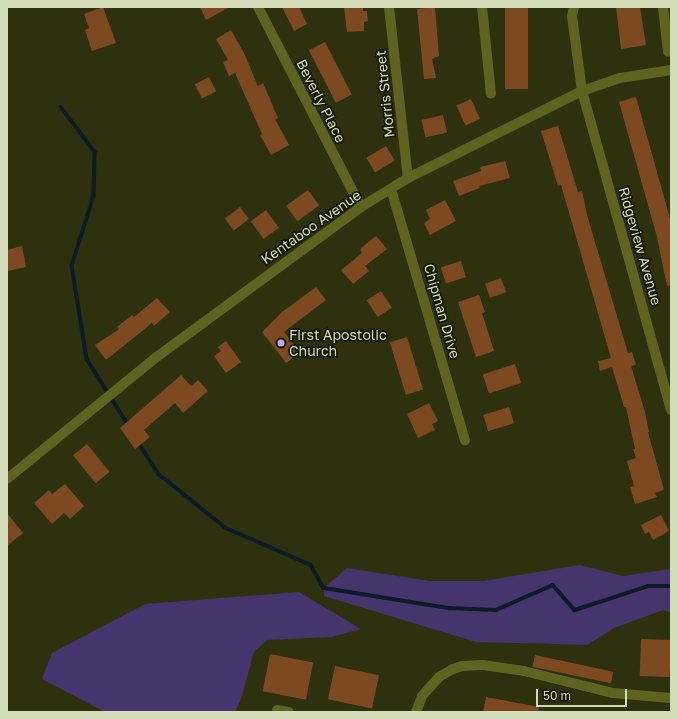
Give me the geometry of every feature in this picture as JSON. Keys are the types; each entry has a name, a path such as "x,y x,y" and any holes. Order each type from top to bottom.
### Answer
{"street":[{"name":"Beverly Place","path":"258,7 362,207"},
{"name":"Morris Street","path":"389,7 408,178"},
{"path":"482,7 491,94"},
{"name":"Ridgeview Avenue","path":"574,7 572,16 582,90 671,410"},
{"path":"663,7 668,52"},
{"name":"Kentaboo Avenue","path":"7,479 154,359 362,207 408,178 582,90 620,78 671,70"},
{"name":"Chipman Drive","path":"391,189 465,440"},
{"path":"416,712 422,696 439,677 462,666 483,664 524,671 613,693 671,698"},
{"path":"277,710 289,712"}],"shaded area":[{"path":"580,565 623,576 671,569 671,612 663,610 614,628 587,645 476,642 324,596 324,588 347,568 429,581 484,581"},
{"path":"299,592 361,629 332,637 267,640 254,652 241,699 235,712 105,712 42,679 52,653 145,604"}],"building":[{"path":"103,7 116,43 92,51 85,30 89,28 84,14"},
{"path":"200,7 230,7 206,20"},
{"path":"282,7 299,7 307,24 294,31"},
{"path":"344,7 363,7 363,11 367,11 368,21 364,22 364,31 347,32"},
{"path":"435,7 439,56 432,59 436,78 424,79 417,9"},
{"path":"505,7 528,7 528,89 505,89"},
{"path":"616,7 640,7 646,45 621,49"},
{"path":"231,30 244,53 258,86 263,83 278,118 275,119 289,145 271,155 260,135 262,134 235,73 229,76 223,62 228,60 216,39"},
{"path":"325,42 352,95 336,103 309,50"},
{"path":"209,77 216,91 202,99 195,84"},
{"path":"636,97 671,222 671,285 667,286 657,237 619,102"},
{"path":"471,99 480,119 465,126 456,106"},
{"path":"443,115 447,133 426,137 422,120"},
{"path":"558,126 578,192 582,191 587,215 628,353 632,352 636,365 631,366 645,412 648,432 664,490 655,493 657,497 635,504 630,487 634,486 627,461 636,458 633,449 635,449 626,407 624,407 612,367 600,371 598,361 611,358 561,185 558,186 541,131"},
{"path":"386,146 395,161 375,172 366,158"},
{"path":"505,161 510,178 479,186 480,188 459,196 453,181 481,171 480,167"},
{"path":"308,190 319,205 297,221 286,206"},
{"path":"445,200 456,221 430,235 424,223 430,219 426,210"},
{"path":"240,207 249,219 234,230 225,218"},
{"path":"266,210 279,228 264,239 251,221"},
{"path":"376,236 387,249 365,266 369,271 353,284 341,270 362,253 360,249"},
{"path":"22,246 26,267 8,271 7,250"},
{"path":"461,261 466,277 446,283 441,267"},
{"path":"501,278 506,292 490,298 485,284"},
{"path":"316,287 326,300 284,332 300,353 286,363 262,332 282,312"},
{"path":"381,291 392,308 378,317 367,300"},
{"path":"479,295 485,312 482,313 494,351 476,357 458,302"},
{"path":"157,298 170,312 154,326 152,323 106,360 95,345 119,329 117,327 132,315 134,317"},
{"path":"407,337 423,390 406,395 390,342"},
{"path":"226,341 241,362 226,373 214,356 221,351 218,347"},
{"path":"515,364 521,383 489,394 483,375"},
{"path":"181,375 191,386 198,380 208,391 183,413 175,403 144,430 150,437 135,449 120,428"},
{"path":"429,403 438,421 432,424 435,430 418,438 407,414"},
{"path":"509,407 514,423 488,431 483,415"},
{"path":"87,444 110,472 96,483 73,455"},
{"path":"65,484 84,506 70,519 64,513 52,524 34,503 49,490 52,494"},
{"path":"7,513 23,533 7,546"},
{"path":"661,515 669,531 653,540 649,532 645,534 641,525"},
{"path":"641,639 671,640 670,677 640,676"},
{"path":"270,654 313,662 306,700 263,691"},
{"path":"535,655 613,672 611,683 533,667"},
{"path":"335,666 379,675 372,709 328,699"},
{"path":"486,697 539,707 538,712 483,712"}],"waterway":[{"path":"61,107 95,152 94,196 72,266 87,359 129,426"},
{"path":"138,442 159,474 226,528 311,565 324,588 449,608 496,610 553,585 575,610 648,586 671,586"}],"place":[{"name":"First Apostolic Church","path":"281,343"}]}
